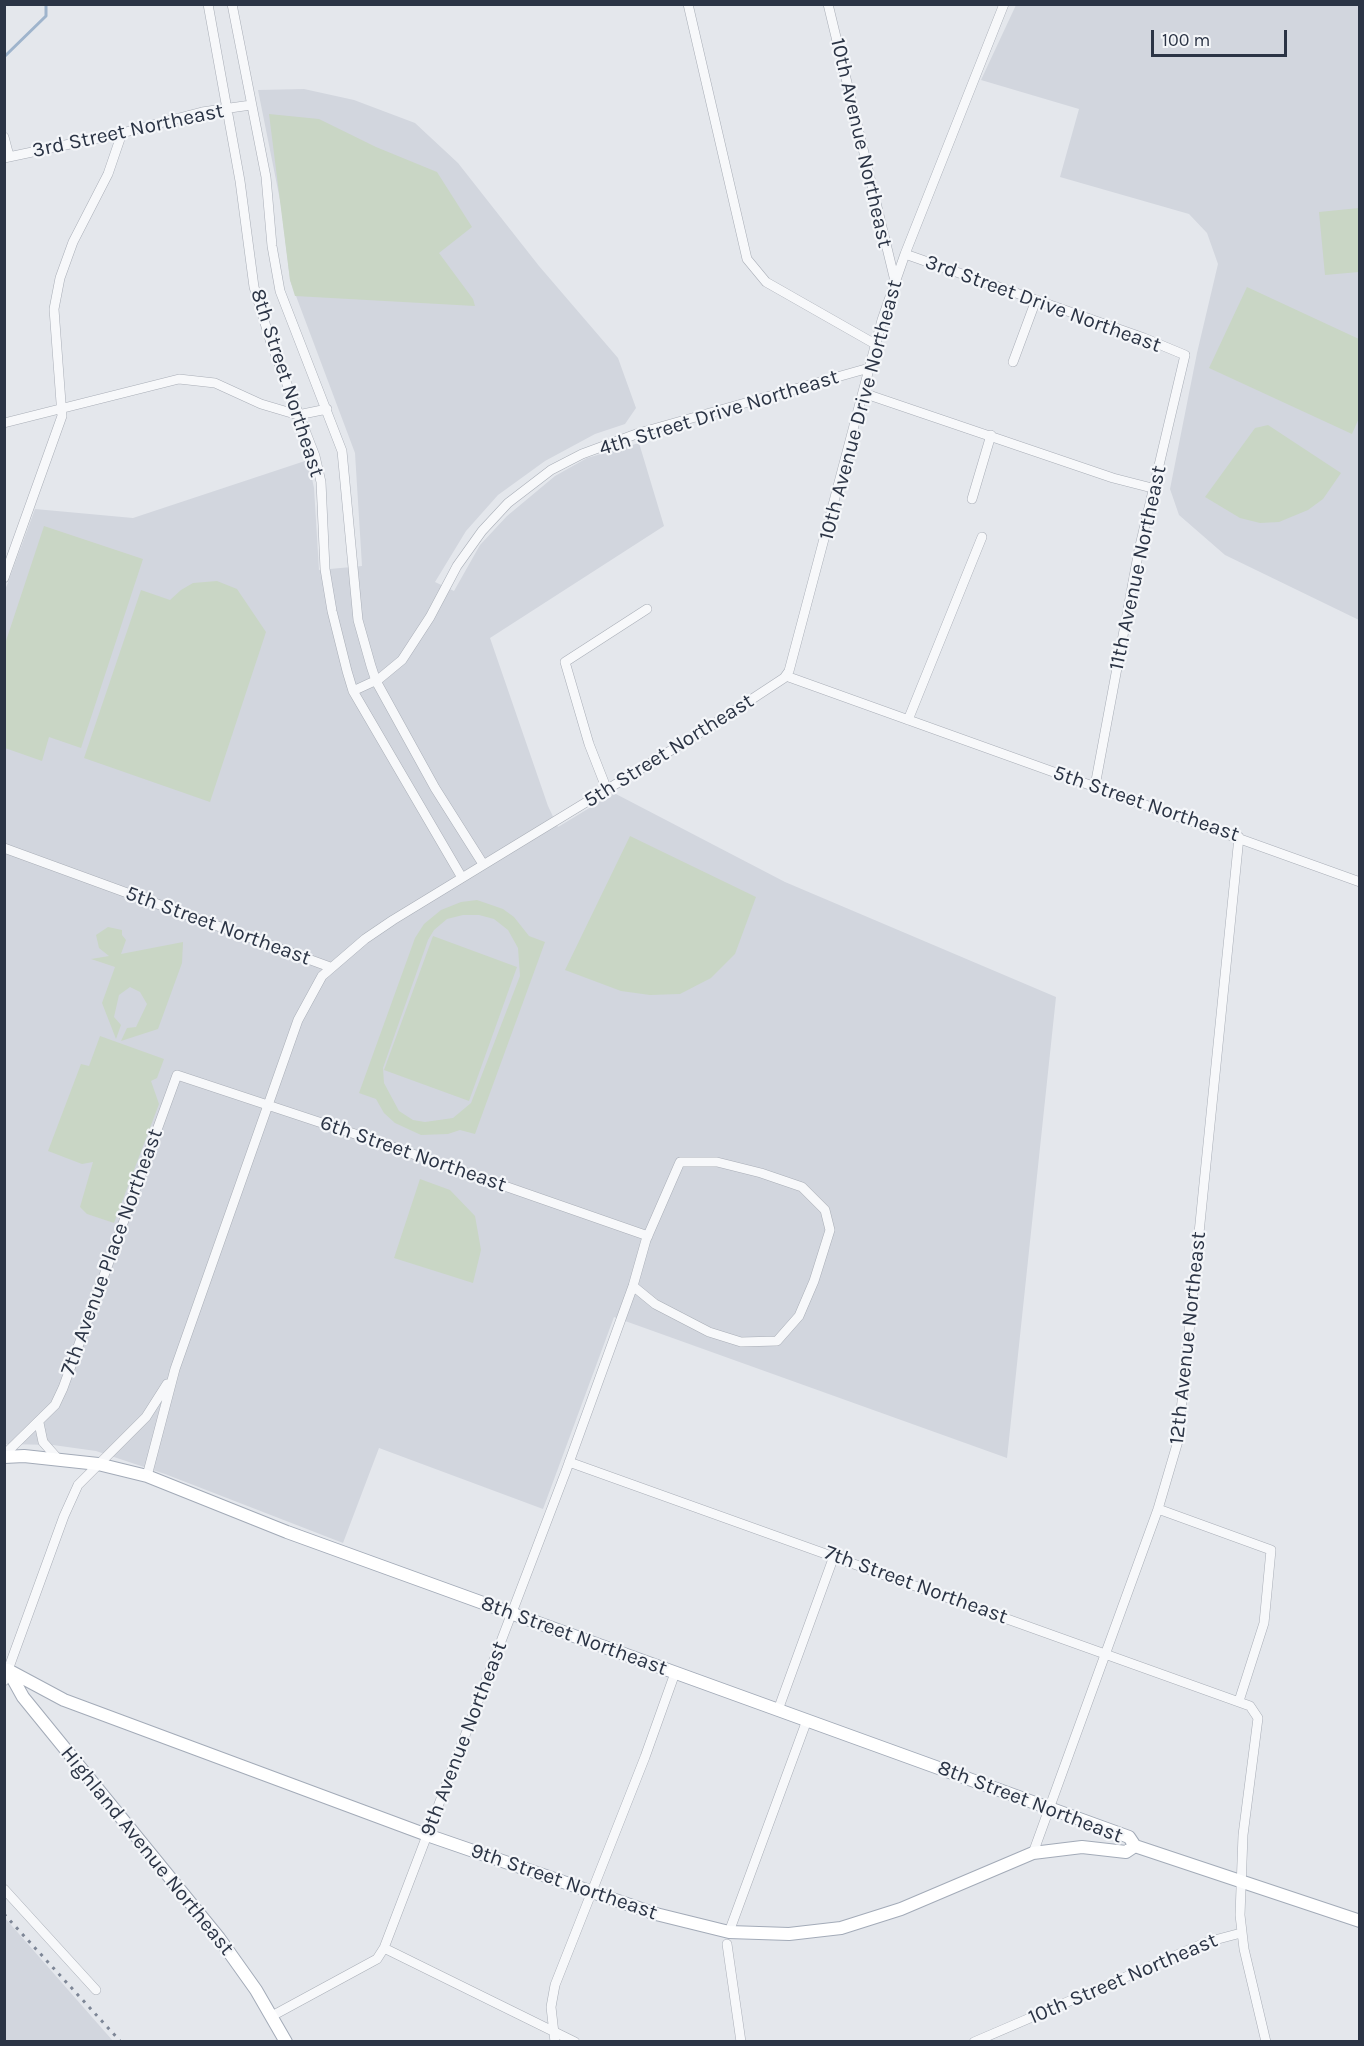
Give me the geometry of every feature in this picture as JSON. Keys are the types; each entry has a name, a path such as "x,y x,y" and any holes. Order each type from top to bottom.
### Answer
{"main road":[{"name":"8th Street Northeast","path":"4,1456 98,1464 147,1476 287,1532 1129,1837 1135,1846"},
{"name":"9th Street Northeast","path":"6,1672 64,1700 427,1835 728,1938 789,1934 854,1925 901,1909 1033,1853 1082,1847 1126,1852 1135,1846"},
{"name":"Highland Avenue Northeast","path":"6,1672 23,1697 219,1938 272,2016 286,2042"},
{"path":"1135,1846 1359,1921"}],"street":[{"name":"8th Street Northeast","path":"208,4 240,181 254,287 298,415 315,456 321,482 325,569 330,601 353,691 461,876"},
{"path":"232,4 266,177 272,246 280,291 342,451 358,620 376,681 435,788 483,864"},
{"path":"688,4 747,259 766,282 875,344"},
{"name":"10th Avenue Northeast","path":"828,4 894,281"},
{"path":"997,4 999,15"},
{"path":"999,15 1004,4"},
{"name":"10th Avenue Drive Northeast","path":"786,676 808,607 875,344 894,281 999,15"},
{"name":"3rd Street Northeast","path":"7,157 226,108 251,105"},
{"path":"4,578 60,424 62,409 54,321 56,290 74,242 108,174 122,133"},
{"path":"4,137 7,157"},
{"name":"3rd Street Drive Northeast","path":"905,254 1180,354"},
{"path":"1013,362 1036,300"},
{"name":"11th Avenue Northeast","path":"1095,786 1152,488 1185,355 1180,354"},
{"name":"4th Street Drive Northeast","path":"353,691 390,672 410,650 457,566 482,531 508,503 551,470 582,454 639,433 869,368"},
{"path":"4,423 179,379 215,383 261,404 298,415 327,409"},
{"name":"4th Street Drive Northeast","path":"863,393 1113,478 1152,488"},
{"path":"972,499 991,435"},
{"path":"908,720 982,537"},
{"path":"607,790 588,744 565,662 648,609"},
{"name":"5th Street Northeast","path":"4,848 330,967 365,939 461,876 607,790 786,676 1359,882"},
{"name":"12th Avenue Northeast","path":"1033,1853 1174,1460 1180,1426 1239,837"},
{"path":"147,1476 175,1369 298,1020 312,992 330,967"},
{"name":"6th Street Northeast","path":"177,1075 648,1236"},
{"name":"7th Avenue Place Northeast","path":"4,1456 55,1405 63,1388 177,1075"},
{"path":"633,1286 655,1304 709,1332 741,1342 777,1341 799,1316 814,1281 830,1230 825,1210 802,1187 717,1162 680,1162 648,1236"},
{"name":"9th Avenue Northeast","path":"272,2016 378,1959 384,1948 569,1462 633,1286 648,1236"},
{"path":"6,1672 71,1500 84,1477 146,1418 160,1399 175,1369"},
{"path":"39,1423 44,1442 58,1459"},
{"name":"7th Street Northeast","path":"569,1462 1247,1704 1258,1716 1239,1881"},
{"path":"1158,1509 1270,1550 1264,1623 1239,1701"},
{"path":"778,1710 834,1556"},
{"path":"555,2042 552,1995 645,1757 675,1672"},
{"path":"741,2042 728,1938 807,1720"},
{"path":"1239,1881 1241,1933 1266,2042"},
{"path":"4,1889 96,1990"},
{"name":"10th Street Northeast","path":"974,2042 1207,1942 1241,1933"},
{"path":"384,1948 553,2029 575,2042"}],"shaded area":[{"path":"1016,5 1359,5 1359,620 1225,555 1179,515 1170,489 1197,353 1218,264 1207,233 1189,214 1060,177 1079,109 981,80"},
{"path":"304,89 354,100 415,123 458,163 539,266 618,358 636,408 625,424 595,434 545,461 498,495 466,531 435,582 454,591 480,545 507,516 555,476 587,458 639,443 664,526 490,638 548,806 558,827 614,793 785,882 1056,997 1007,1458 614,1317 543,1509 379,1448 343,1543 165,1474 96,1451 53,1445 5,1444 4,593 35,509 133,518 308,460 314,488 319,570 362,566 355,453 290,280 281,205 258,90"},
{"path":"5,1918 113,2041 5,2041"}],"green space":[{"path":"269,114 319,119 376,147 437,172 472,227 439,253 473,299 475,306 295,296 290,280"},
{"path":"1359,208 1359,272 1325,275 1319,212"},
{"path":"1247,287 1359,339 1359,418 1352,434 1209,368"},
{"path":"1268,425 1341,473 1323,499 1308,510 1279,522 1260,523 1240,518 1205,497 1255,428"},
{"path":"44,526 143,559 81,748 49,737 42,761 5,748 4,647"},
{"path":"217,581 237,589 266,632 210,802 84,758 141,590 170,600 193,583"},
{"path":"630,836 756,897 735,954 711,978 680,994 650,995 621,991 565,970"},
{"path":"477,900 503,909 514,917 529,936 545,942 475,1134 460,1130 448,1134 421,1135 395,1123 384,1113 376,1099 359,1093 415,938 424,924 441,910 461,902","holes":["463,915 479,915 494,919 508,930 518,948 520,976 471,1103 453,1118 425,1122 413,1120 399,1111 384,1083 383,1068 428,940 434,930 447,919"]},
{"path":"108,927 122,930 122,935 126,940 121,954 183,942 182,963 158,1029 121,1041 127,1028 136,1027 147,1004 140,992 130,987 119,995 114,1017 121,1025 116,1039 102,1003 115,967 91,959 109,956 99,948 96,935"},
{"path":"433,936 517,967 469,1101 384,1070"},
{"path":"100,1036 164,1059 157,1078 151,1081 159,1104 114,1223 87,1214 80,1207 93,1162 82,1164 48,1151 81,1064 89,1066"},
{"path":"420,1179 450,1190 475,1216 481,1250 473,1283 394,1258"}],"waterway":[{"path":"4,57 46,16 46,4"}],"railway":[{"path":"4,1914 121,2042"}]}
